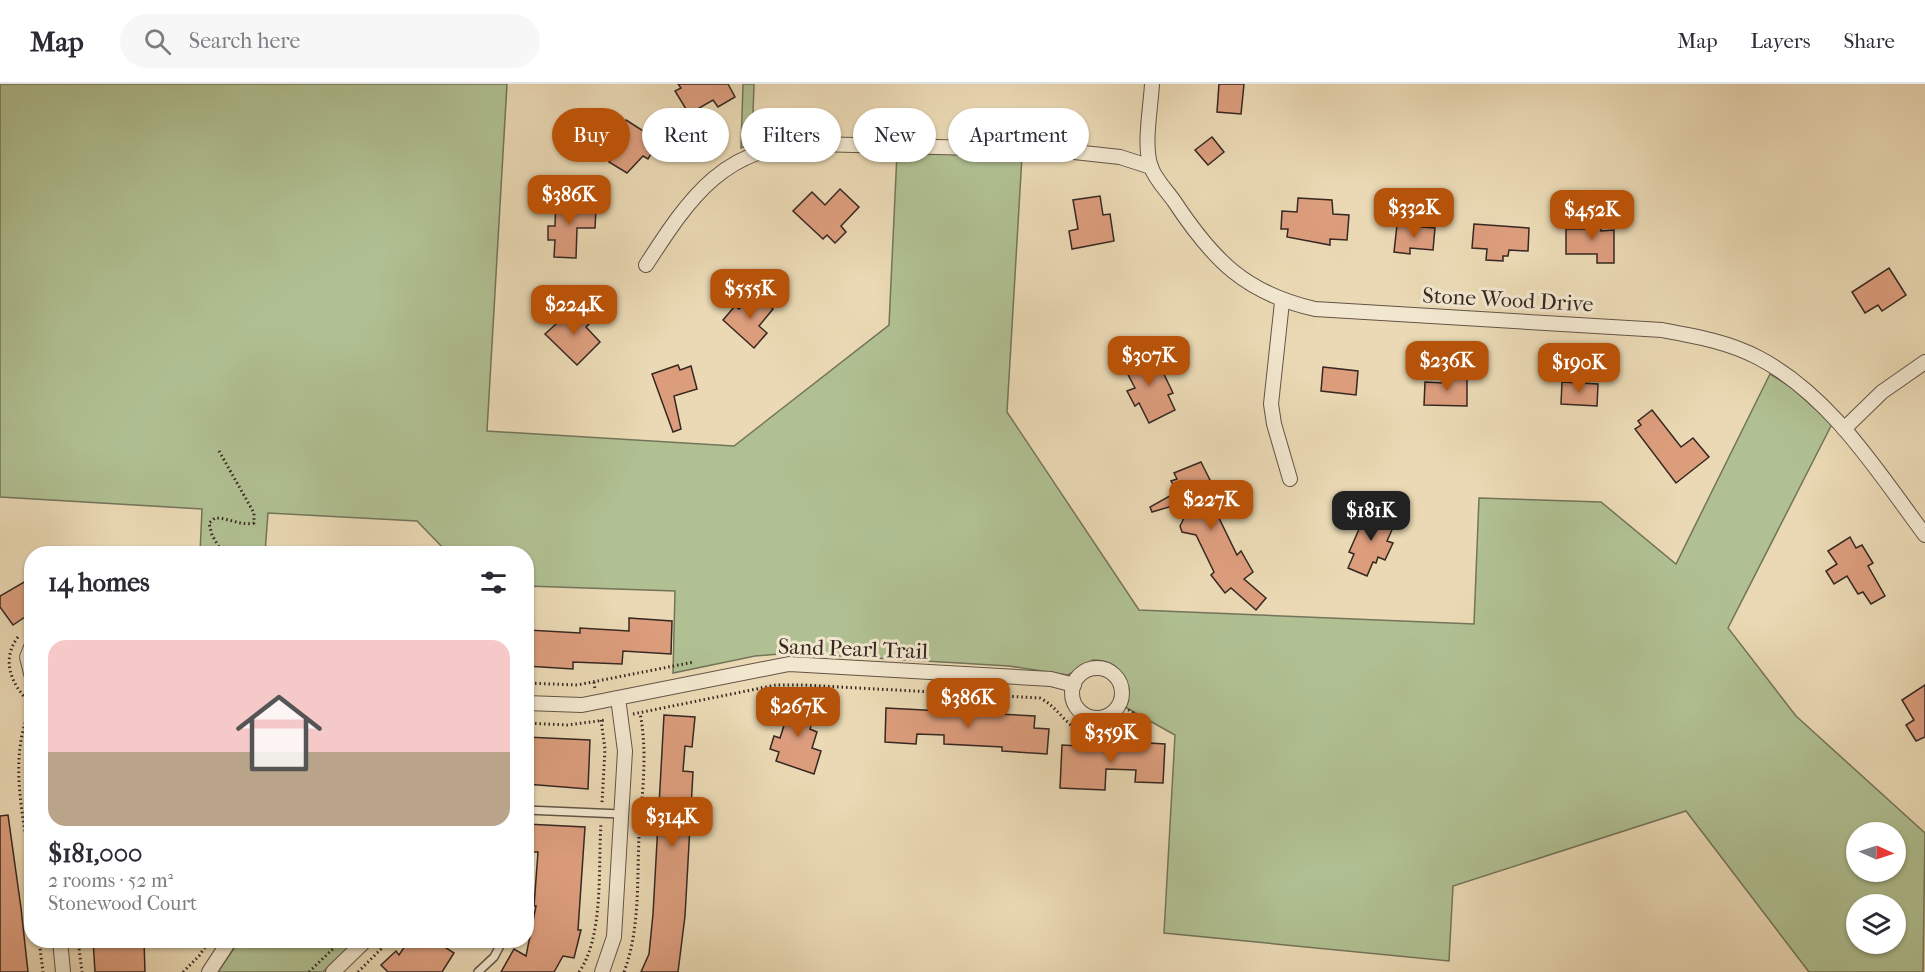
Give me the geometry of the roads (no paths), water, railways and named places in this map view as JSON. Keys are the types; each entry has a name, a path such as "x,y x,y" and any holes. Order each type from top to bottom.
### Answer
{"street":[{"path":"646,265 683,209 707,182 738,162 774,147 814,144 1056,150 1120,157 1150,167 1148,145 1152,84"},
{"name":"Stone Wood Drive","path":"1150,167 1187,221 1222,264 1258,289 1282,302 1316,309 1662,330 1709,339 1758,358 1796,383 1844,429 1925,535"},
{"path":"1282,302 1271,404 1274,424 1290,479"},
{"path":"1844,429 1882,392 1925,362"},
{"name":"Sand Pearl Trail","path":"534,703 565,705 598,702 789,664 1051,680 1074,685"},
{"path":"1092,668 1109,671 1120,684 1122,692 1119,704 1105,717 1089,716 1077,707 1072,693 1074,685 1078,677 1092,668"},
{"path":"602,972 614,937 625,751 618,698"},
{"path":"61,948 63,972"},
{"path":"209,972 225,948"},
{"path":"333,972 358,948"}],"lane":[{"path":"534,810 621,814"},
{"path":"478,972 494,957 499,948"}]}
